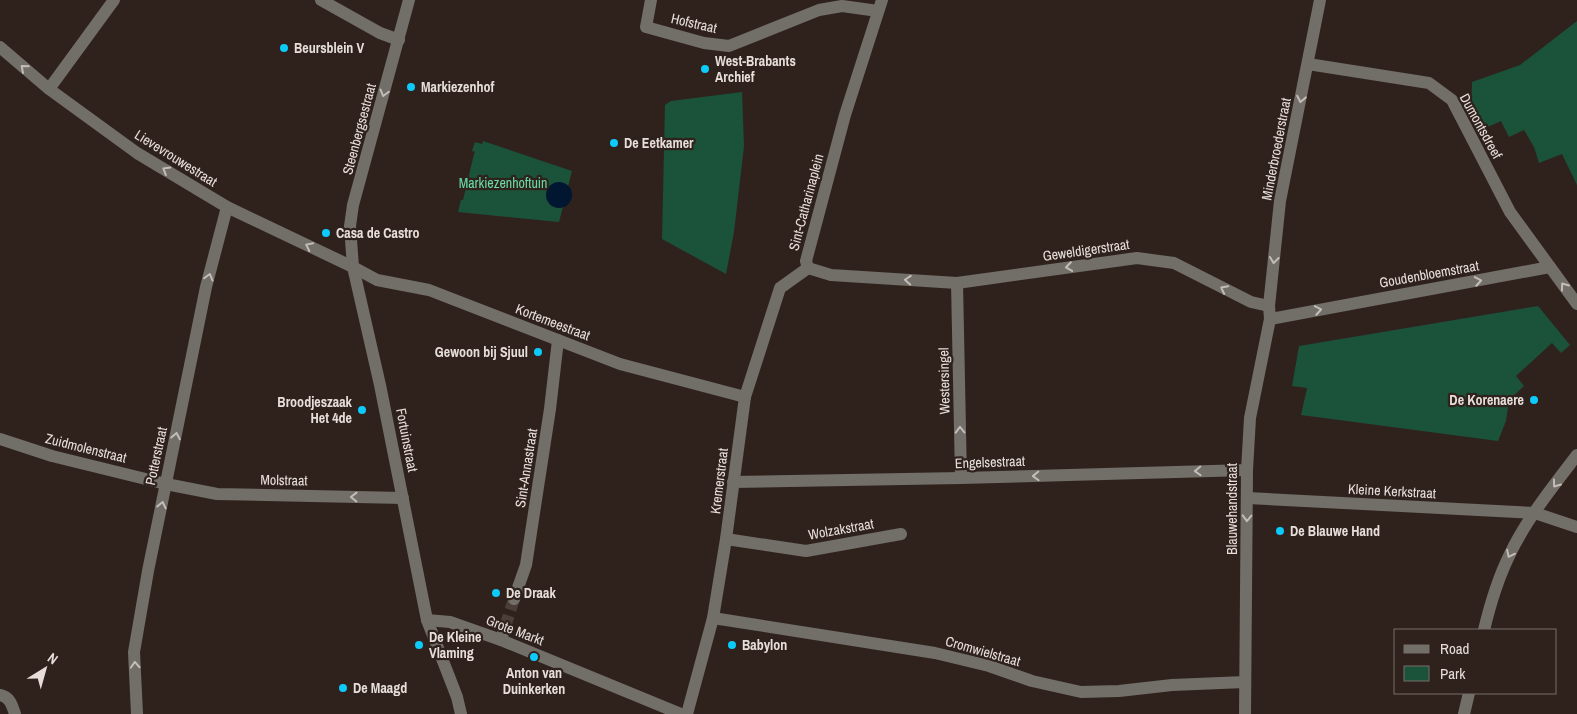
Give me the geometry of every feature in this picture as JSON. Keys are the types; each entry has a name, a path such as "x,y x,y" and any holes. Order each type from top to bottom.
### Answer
{"street":[{"path":"48,89 114,0"},
{"path":"321,0 380,33 399,40"},
{"name":"Steenbergsestraat","path":"353,267 350,226 353,205 409,0"},
{"name":"Hofstraat","path":"651,0 646,27 704,43 729,46 819,10 842,6 880,6"},
{"name":"Minderbroederstraat","path":"1270,312 1280,201 1320,0"},
{"name":"Sint-Catharinaplein","path":"880,6 831,163 806,261 808,268 831,275 957,283"},
{"name":"Lievevrouwestraat","path":"0,47 48,89 137,153 227,207 353,267"},
{"name":"Dumontsdreef","path":"1308,64 1429,83 1452,100 1510,212 1550,267"},
{"name":"Potterstraat","path":"138,714 134,652 148,571 206,287 227,207"},
{"name":"Geweldigerstraat","path":"957,283 1137,258 1174,263 1270,312"},
{"name":"Kortemeestraat","path":"353,267 377,280 429,290 620,364 746,397"},
{"name":"Fortuinstraat","path":"353,267 380,385 427,620"},
{"path":"1550,267 1577,304"},
{"name":"Goudenbloemstraat","path":"1270,312 1550,267"},
{"name":"Kremerstraat","path":"687,714 712,618 726,539 746,397 780,288 808,268"},
{"name":"Westersingel","path":"957,283 962,478"},
{"name":"Blauwehandstraat","path":"1244,714 1247,470 1250,418 1270,312"},
{"name":"Sint-Annastraat","path":"514,599 526,565 550,409 558,340"},
{"name":"Zuidmolenstraat","path":"0,439 52,456 166,484"},
{"path":"1484,629 1490,606 1510,554 1535,513 1577,455"},
{"name":"Engelsestraat","path":"733,482 1247,470"},
{"name":"Molstraat","path":"166,484 217,494 403,498"},
{"name":"Kleine Kerkstraat","path":"1248,498 1535,513 1577,527"},
{"name":"Wolzakstraat","path":"726,539 806,551 901,534"},
{"name":"Cromwielstraat","path":"712,618 935,653 989,666 1032,681 1080,692 1245,682"},
{"path":"427,620 457,697 461,714"},
{"name":"Grote Markt","path":"427,620 450,622 503,633 681,714"},
{"path":"1464,714 1469,694"},
{"path":"5,698 14,714"}],"green space":[{"path":"1577,21 1577,185 1562,154 1539,163 1534,147 1524,130 1509,137 1501,121 1480,129 1471,116 1472,82 1520,65"},
{"path":"742,92 744,146 734,232 726,274 662,239 665,105 671,101"},
{"name":"Markiezenhoftuin","path":"483,141 572,171 559,222 458,212 461,200 463,200 475,152 472,151 475,142 482,144"},
{"path":"1538,306 1570,345 1561,353 1552,343 1516,376 1524,386 1509,400 1506,421 1498,441 1301,415 1307,388 1292,386 1299,346"}],"water":[{"path":"559,182 568,186 572,195 568,204 559,208 550,204 546,195 550,186"}],"tunnel":[{"path":"505,627 514,599"}],"place":[{"name":"Beursblein V","path":"284,48"},
{"name":"West-Brabants Archief","path":"705,69"},
{"name":"Markiezenhof","path":"411,87"},
{"name":"De Eetkamer","path":"614,143"},
{"name":"Casa de Castro","path":"326,233"},
{"name":"Gewoon bij Sjuul","path":"538,352"},
{"name":"De Korenaere","path":"1534,400"},
{"name":"Broodjeszaak Het 4de","path":"362,410"},
{"name":"De Blauwe Hand","path":"1280,531"},
{"name":"De Draak","path":"496,593"},
{"name":"De Kleine Vlaming","path":"419,645"},
{"name":"Babylon","path":"732,645"},
{"name":"Anton van Duinkerken","path":"534,657"},
{"name":"De Maagd","path":"343,688"}]}
